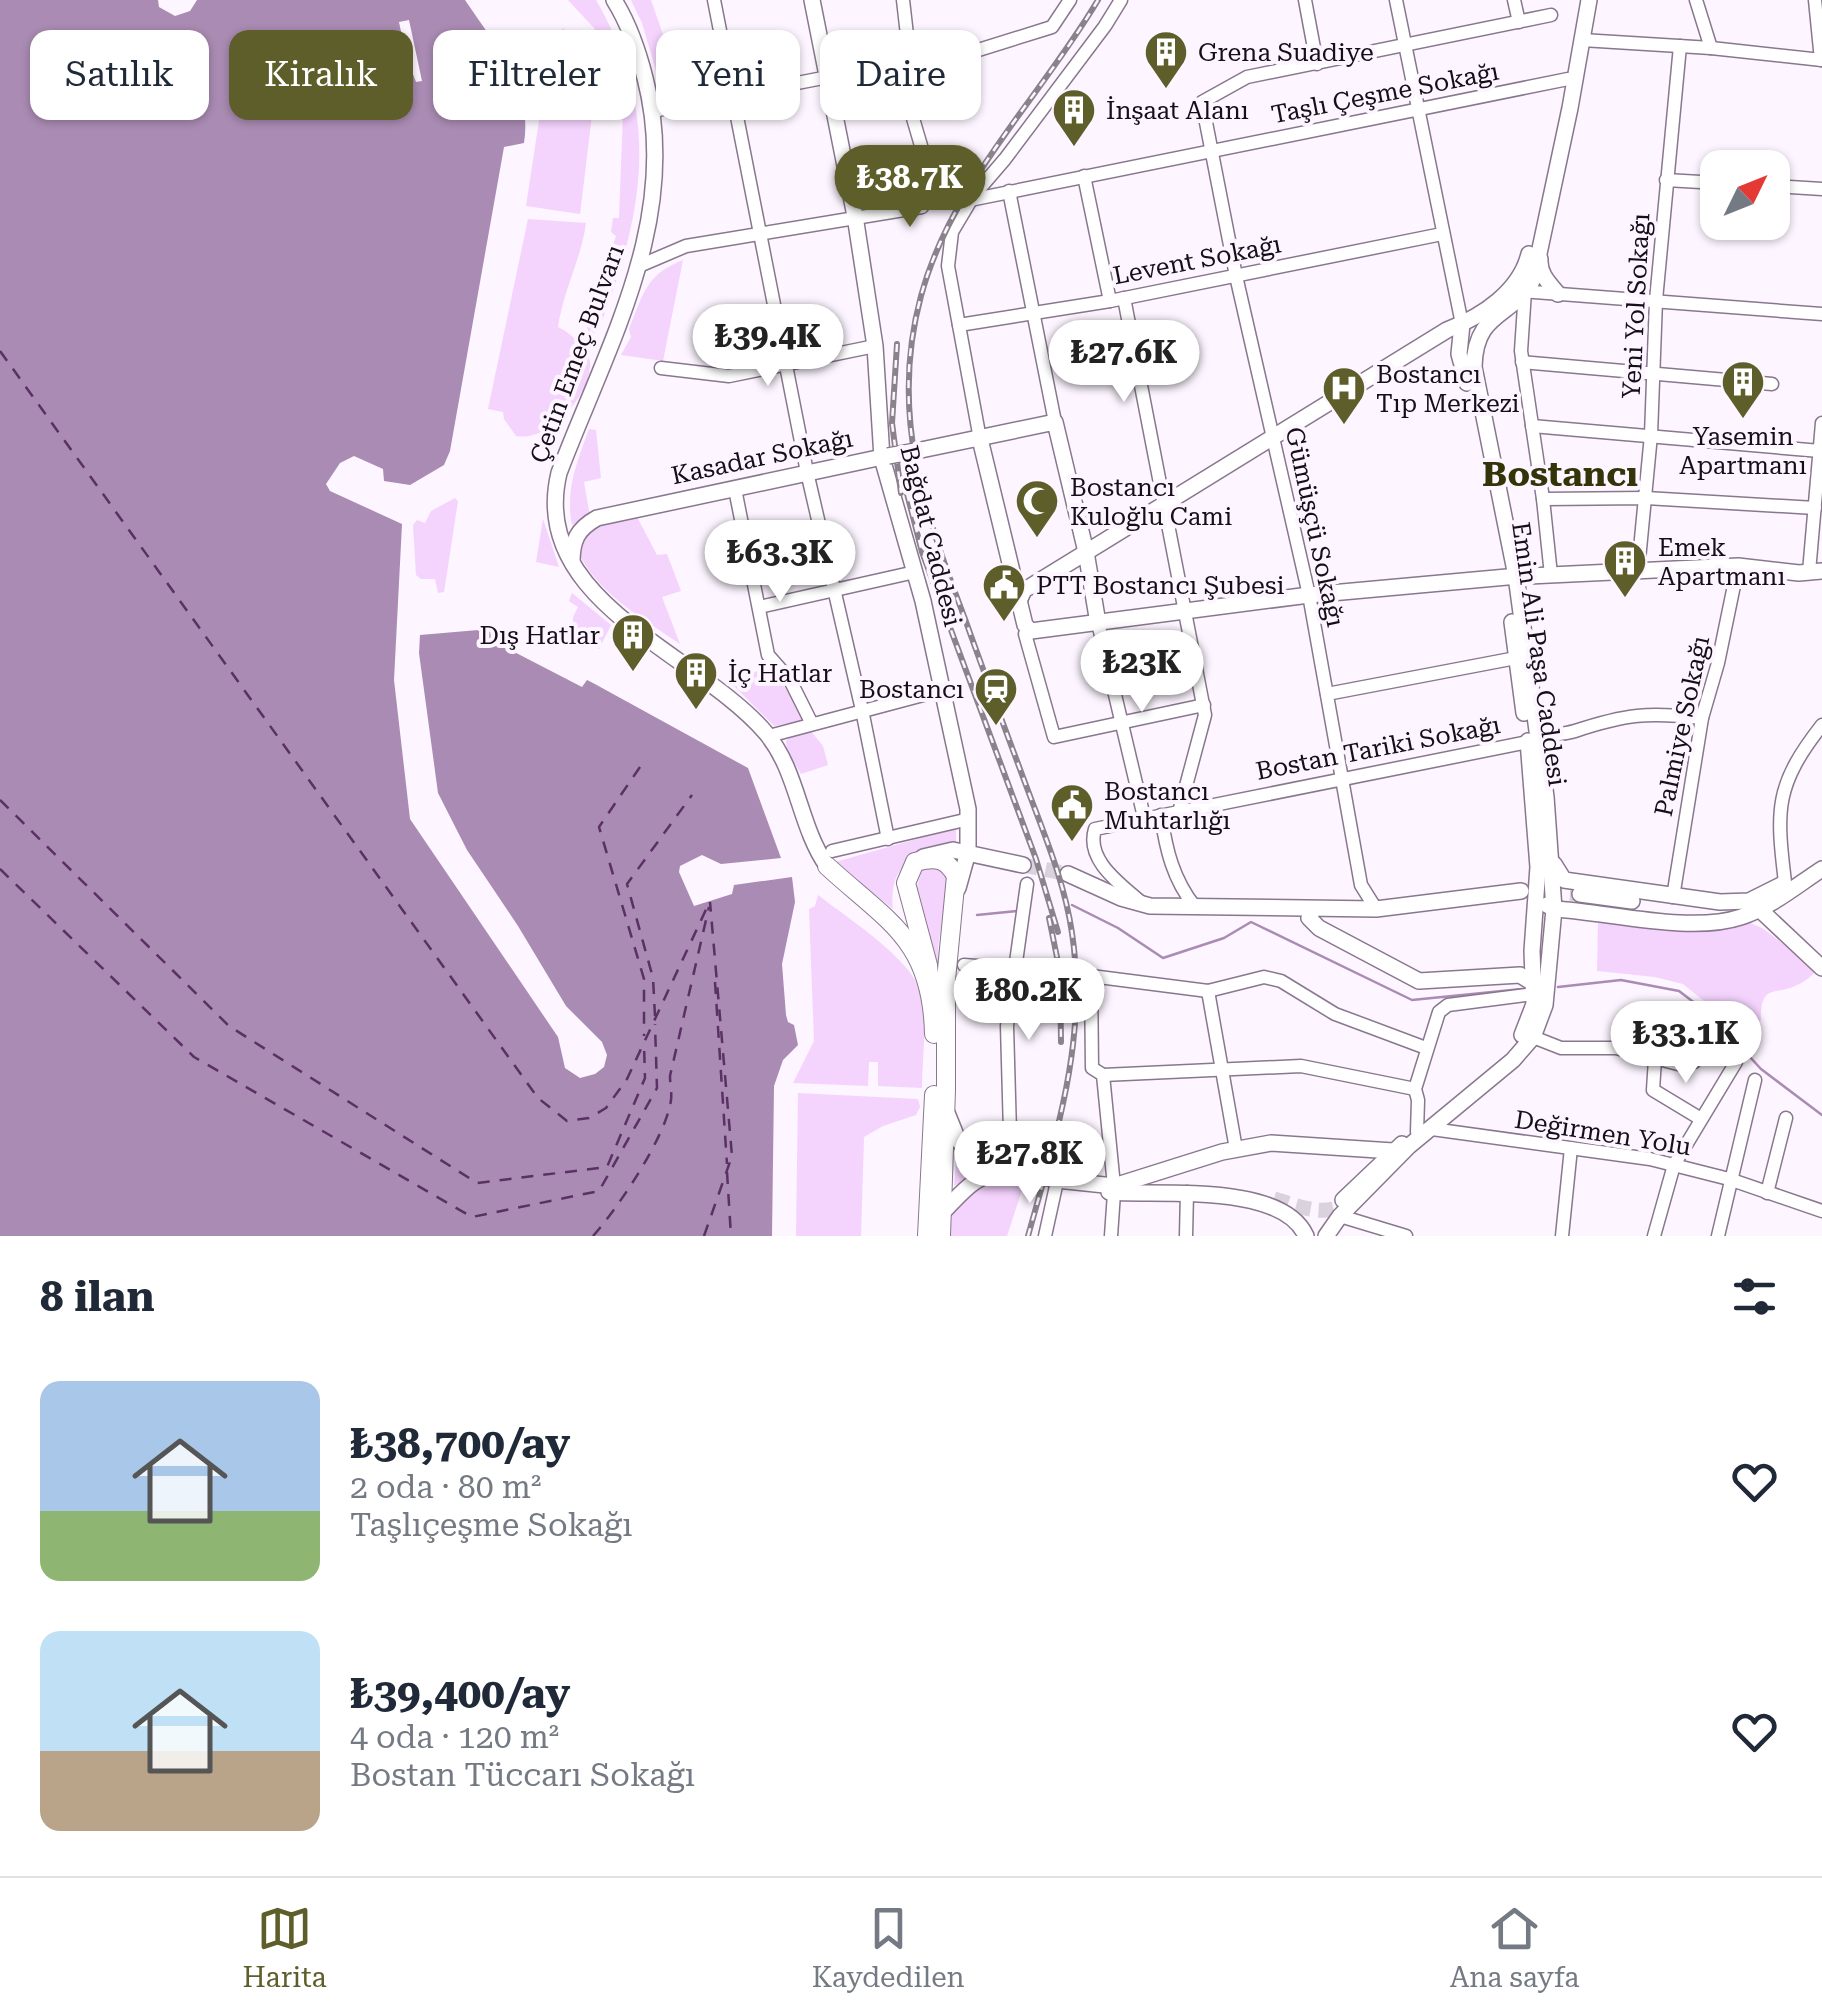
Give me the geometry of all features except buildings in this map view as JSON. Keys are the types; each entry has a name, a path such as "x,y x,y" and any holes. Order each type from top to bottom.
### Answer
{"highway":[{"path":"830,858 905,935 920,959 930,988"},
{"path":"927,1236 935,1062 928,965 906,883 915,862 934,858 951,866 956,876 946,980 942,1236"}],"main road":[{"name":"Çetin Emeç Bulvarı","path":"614,0 633,36 653,111 656,176 639,266 556,487 556,515 572,566 607,607 726,694 769,736 786,766 816,847 830,858"},
{"name":"Bağdat Caddesi","path":"812,0 820,39"},
{"path":"1477,340 1485,324 1518,290 1526,269 1568,79 1580,0"},
{"path":"1019,600 1024,590 1533,279 1589,0"},
{"name":"Bağdat Caddesi","path":"836,120 875,346 885,457 970,819 968,852 953,903"},
{"path":"1540,248 1540,268 1558,294"},
{"path":"1462,324 1472,329 1477,340"},
{"name":"Emin Ali Paşa Caddesi","path":"1318,1236 1337,1206 1513,1050 1527,1027 1534,989 1529,893 1538,867 1533,739 1516,658 1511,577 1459,354 1462,324"},
{"name":"Emin Ali Paşa Caddesi","path":"1340,1216 1412,1139 1478,1092 1533,1037 1545,1006 1554,908 1551,856 1511,577 1474,367 1477,340"},
{"path":"1055,422 1098,622"},
{"name":"Kasadar Sokağı","path":"572,566 572,546 577,534 594,520 1055,422"},
{"path":"980,439 1024,626 1031,631 1309,596 1511,577 1738,566 1816,572"},
{"path":"915,862 936,852 968,852 1023,865"},
{"path":"1551,856 1560,877 1580,888 1720,909 1755,905 1822,858"},
{"path":"1451,900 1523,880 1538,867"},
{"path":"1068,874 1143,904 1376,909 1529,893 1554,908 1697,924 1723,922 1822,869"},
{"path":"1592,911 1565,900 1566,889 1755,905 1822,968"},
{"path":"1313,909 1309,918 1319,928 1420,981 1520,974 1534,989"},
{"path":"1552,938 1566,923 1592,911"},
{"path":"945,1109 958,1140 969,1153 985,1162 1056,1183"},
{"path":"1114,1189 1236,1149 1271,1144 1412,1139"},
{"path":"1352,1198 1412,1139"},
{"path":"942,1213 970,1184 993,1172 1114,1189 1274,1199"},
{"path":"1216,1195 1290,1214 1301,1224 1306,1236"},
{"path":"1326,1236 1340,1216"}],"street":[{"path":"714,0 720,30"},
{"path":"903,0 904,30"},
{"path":"980,439 948,266 949,242 970,200 1005,159 1121,0"},
{"path":"1305,0 1317,64 1551,15"},
{"name":"Emin Ali Paşa Caddesi","path":"1396,0 1462,324"},
{"path":"1514,0 1519,22"},
{"path":"1696,0 1711,48"},
{"path":"1582,40 1821,60 1816,0"},
{"path":"981,49 1052,27 1068,1"},
{"name":"Yeni Yol Sokağı","path":"1638,570 1651,435 1656,300 1680,46"},
{"name":"Gümüşçü Sokağı","path":"1317,64 1246,77 1202,102 1236,276 1309,596 1361,885 1376,909"},
{"name":"Taşlı Çeşme Sokağı","path":"970,200 1568,79"},
{"path":"739,120 807,472 888,839"},
{"path":"639,266 686,246 922,207 934,190 917,120"},
{"path":"1084,176 1164,504 1204,705 1205,714 1178,812"},
{"path":"1666,180 1700,182"},
{"path":"1790,187 1822,188"},
{"path":"1009,191 1055,422"},
{"name":"Levent Sokağı","path":"959,325 1117,300 1442,234"},
{"path":"1551,575 1544,499 1522,362 1518,290 1822,314"},
{"path":"660,368 729,376 875,346"},
{"path":"1522,362 1772,384"},
{"path":"1816,572 1814,508 1822,423"},
{"path":"1532,426 1820,451"},
{"path":"735,489 768,655 790,680 812,724"},
{"path":"1544,499 1646,498 1814,508"},
{"name":"Palmiye Sokağı","path":"1673,896 1702,718 1718,664 1738,566"},
{"path":"759,607 915,572"},
{"path":"1098,622 1144,817"},
{"path":"1024,634 1054,737 1204,705"},
{"path":"1327,694 1516,658"},
{"path":"769,736 942,690"},
{"name":"Bostan Tariki Sokağı","path":"1143,904 1094,853 1094,829 1573,732 1593,722 1622,716 1702,718"},
{"path":"1785,882 1778,820 1782,794 1799,758 1822,725"},
{"path":"1161,815 1171,868 1195,907"},
{"path":"830,858 970,819"},
{"path":"1011,1168 1007,1026 1027,884"},
{"path":"964,965 1015,969"},
{"path":"1414,1089 1301,1066 1103,1075 1092,1068 1098,976 1208,990 1264,978 1281,981 1335,1014 1426,1048"},
{"path":"1412,1139 1418,1100 1414,1089 1439,1012 1448,1005 1534,989"},
{"path":"1208,990 1236,1149"},
{"path":"1533,1037 1561,1048 1616,1048 1678,1064 1694,1062 1719,1034"},
{"path":"1656,1059 1653,1090 1702,1119"},
{"path":"1654,1236 1674,1165 1736,1062"},
{"path":"1103,1075 1114,1189 1111,1236"},
{"path":"1718,1236 1755,1080"},
{"path":"1767,1193 1786,1118"},
{"name":"Değirmen Yolu","path":"1412,1139 1614,1152 1730,1179 1822,1211"},
{"path":"1562,1236 1571,1148"},
{"path":"1045,1236 1056,1183"},
{"path":"1186,1236 1187,1192"},
{"path":"1340,1216 1406,1236"}],"shaded area":[{"path":"0,0 158,0 159,7 175,16 190,11 197,0 465,0 485,30 433,30 433,120 525,123 524,143 504,147 450,451 444,465 410,485 384,481 383,469 354,456 340,463 326,484 330,491 402,524 394,680 410,819 558,1037 565,1068 580,1078 604,1067 607,1055 602,1042 566,1006 467,850 438,793 419,653 420,635 490,629 491,640 582,687 587,680 748,768 781,858 721,864 702,855 680,866 679,872 694,906 732,894 734,885 792,877 795,902 782,964 786,1015 794,1025 798,1045 783,1060 774,1086 772,1236 0,1236"},
{"path":"568,0 596,0 611,30 594,28"},
{"path":"631,0 651,0 661,30 656,30 656,71"},
{"path":"636,112 639,164 627,244 599,329 591,335 587,328 589,316 616,236 611,232 613,218 619,218 623,120 636,120"},
{"path":"539,120 591,120 580,214 526,206"},
{"path":"528,219 586,223 558,327 585,350 590,368 581,393 564,416 540,432 516,436 503,412 488,409"},
{"path":"683,260 663,361 621,355 647,287 660,272"},
{"path":"589,429 596,430 601,478 584,482 590,516 572,525 571,488"},
{"path":"455,498 458,501 444,592 438,593 435,579 416,575 413,525 417,520 425,523 431,511"},
{"path":"636,515 657,555 667,554 681,591 662,597 680,644 606,589 575,545 588,528"},
{"path":"543,519 559,567 536,562"},
{"path":"572,593 611,625 599,649 573,634 573,617 578,607 569,601"},
{"path":"770,667 804,720 774,726 733,685 742,676"},
{"path":"810,730 823,746 828,765 801,774 786,741 794,733"},
{"path":"956,828 956,846 917,858 901,870 893,892 893,909 835,862"},
{"path":"941,862 948,879 938,947 941,998 916,889 922,870"},
{"path":"818,895 892,953 915,980 924,1015 922,1088 878,1086 878,1062 869,1062 868,1086 793,1083 814,1041 809,909 815,906"},
{"path":"1598,922 1692,931 1748,922 1818,970 1800,984 1767,995 1761,1020 1746,1035 1683,984 1597,971"},
{"path":"798,1093 918,1099 916,1115 864,1137 861,1236 796,1236"},
{"path":"957,1145 986,1168 954,1186"},
{"path":"991,1178 1023,1187 1007,1236 946,1236 950,1217 960,1200 973,1186"}],"pier":[{"path":"409,20 411,30 401,30 399,22"},
{"path":"413,39 422,81 416,82 413,74"}],"waterway":[{"path":"1072,905 1118,928 1163,958 1224,938 1251,922 1412,1000 1522,989"},
{"path":"977,915 1017,911"},
{"path":"1558,987 1621,980 1679,991 1713,1017 1761,1069 1822,1115"}],"ferry route":[{"path":"0,351 538,1098 567,1121 589,1118 606,1108 627,1079 710,901"},
{"path":"640,767 599,827 644,979 644,1036"},
{"path":"655,1016 653,978 627,884 692,795"},
{"path":"0,800 229,1026 477,1183 607,1167 645,1078 644,1044"},
{"path":"0,869 194,1057 472,1217 599,1191 657,1088 655,1024"},
{"path":"704,1236 732,1156 710,902"},
{"path":"593,1236 640,1171 667,1115 670,1076 709,907"},
{"path":"715,982 727,1164"},
{"path":"727,1172 731,1236"}],"tunnel":[{"path":"1023,865 1068,874"},
{"path":"1524,891 1580,894"},
{"path":"1274,1199 1323,1210 1350,1200"}],"railway":[{"path":"1028,1236 1058,1124 1072,1049 1076,1011 1072,933 1055,863 936,539 916,461 909,381 921,296 953,216 1098,0"},
{"path":"897,344 892,423 901,493"},
{"path":"903,478 922,552 1036,859 1058,932"},
{"path":"1049,918 1060,972 1061,1042"}],"place":[{"name":"Grena Suadiye","path":"1166,90"},
{"name":"İnşaat Alanı","path":"1074,148"},
{"name":"Yasemin Apartmanı","path":"1743,420"},
{"name":"Bostancı Tıp Merkezi","path":"1344,426"},
{"name":"Bostancı Kuloğlu Cami","path":"1037,539"},
{"name":"Emek Apartmanı","path":"1625,599"},
{"name":"PTT Bostancı Şubesi","path":"1004,623"},
{"name":"Dış Hatlar","path":"633,673"},
{"name":"İç Hatlar","path":"696,711"},
{"name":"Bostancı","path":"996,727"},
{"name":"Bostancı Muhtarlığı","path":"1072,843"}],"district":[{"name":"Bostancı","path":"1560,474"}]}
